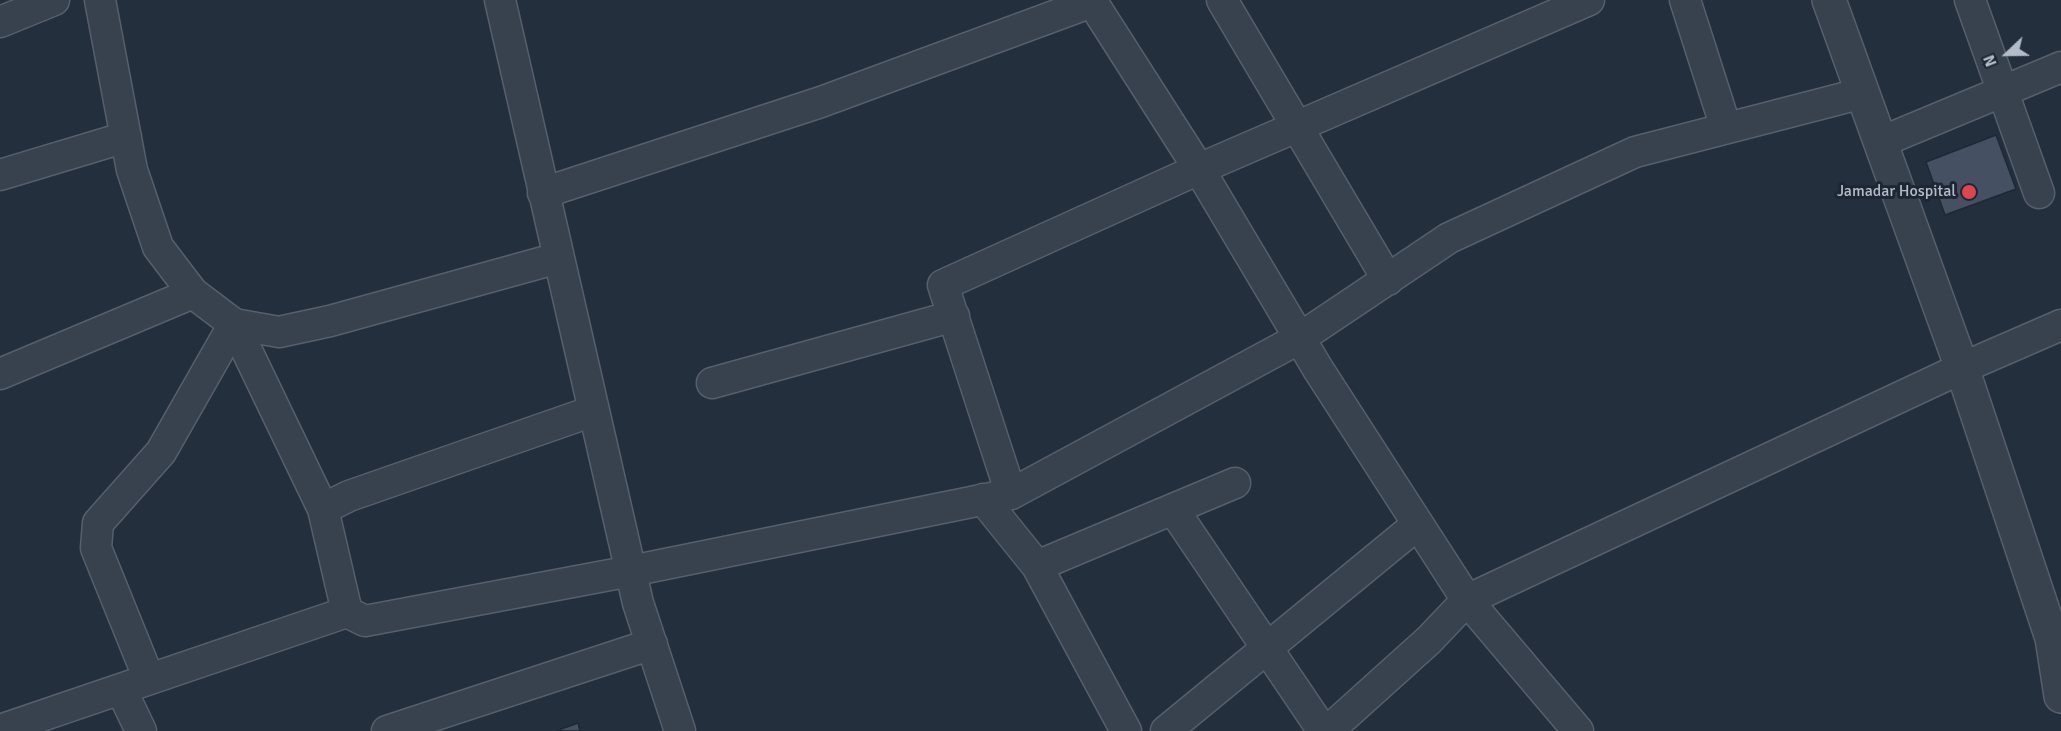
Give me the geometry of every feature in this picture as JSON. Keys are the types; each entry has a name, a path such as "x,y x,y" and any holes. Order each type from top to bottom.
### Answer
{"street":[{"path":"0,22 54,0"},
{"path":"100,0 132,170 158,247 193,293 234,324 279,332 330,321 558,258"},
{"path":"500,0 631,571 680,731"},
{"path":"1222,0 1388,280"},
{"path":"1126,731 997,497 954,316 943,285 1297,126 1536,10 1589,0"},
{"path":"1685,0 1726,128"},
{"path":"1829,0 1962,368 2052,638 2061,696"},
{"path":"1970,0 2039,194"},
{"path":"543,193 821,102 1092,1 1199,169 1300,338 1467,600 1578,731"},
{"path":"1881,142 2061,67"},
{"path":"0,730 347,612 365,621 631,571 997,497 1300,338 1449,238 1635,152 1863,93"},
{"path":"0,175 126,137"},
{"path":"0,374 193,293"},
{"path":"712,383 954,316"},
{"path":"234,324 323,509 347,612"},
{"path":"141,731 135,684 96,548 98,523 161,452 234,324"},
{"path":"1328,731 1429,640 1467,600 1962,368 2061,325"},
{"path":"323,509 349,496 593,411"},
{"path":"1037,566 1235,483"},
{"path":"1173,509 1323,731"},
{"path":"1166,731 1418,524"},
{"path":"387,731 652,644"}],"building":[{"path":"1996,135 2016,189 1945,215 1926,162"},
{"path":"578,723 580,731 556,731"}],"place":[{"name":"Jamadar Hospital","path":"1969,192"}]}
